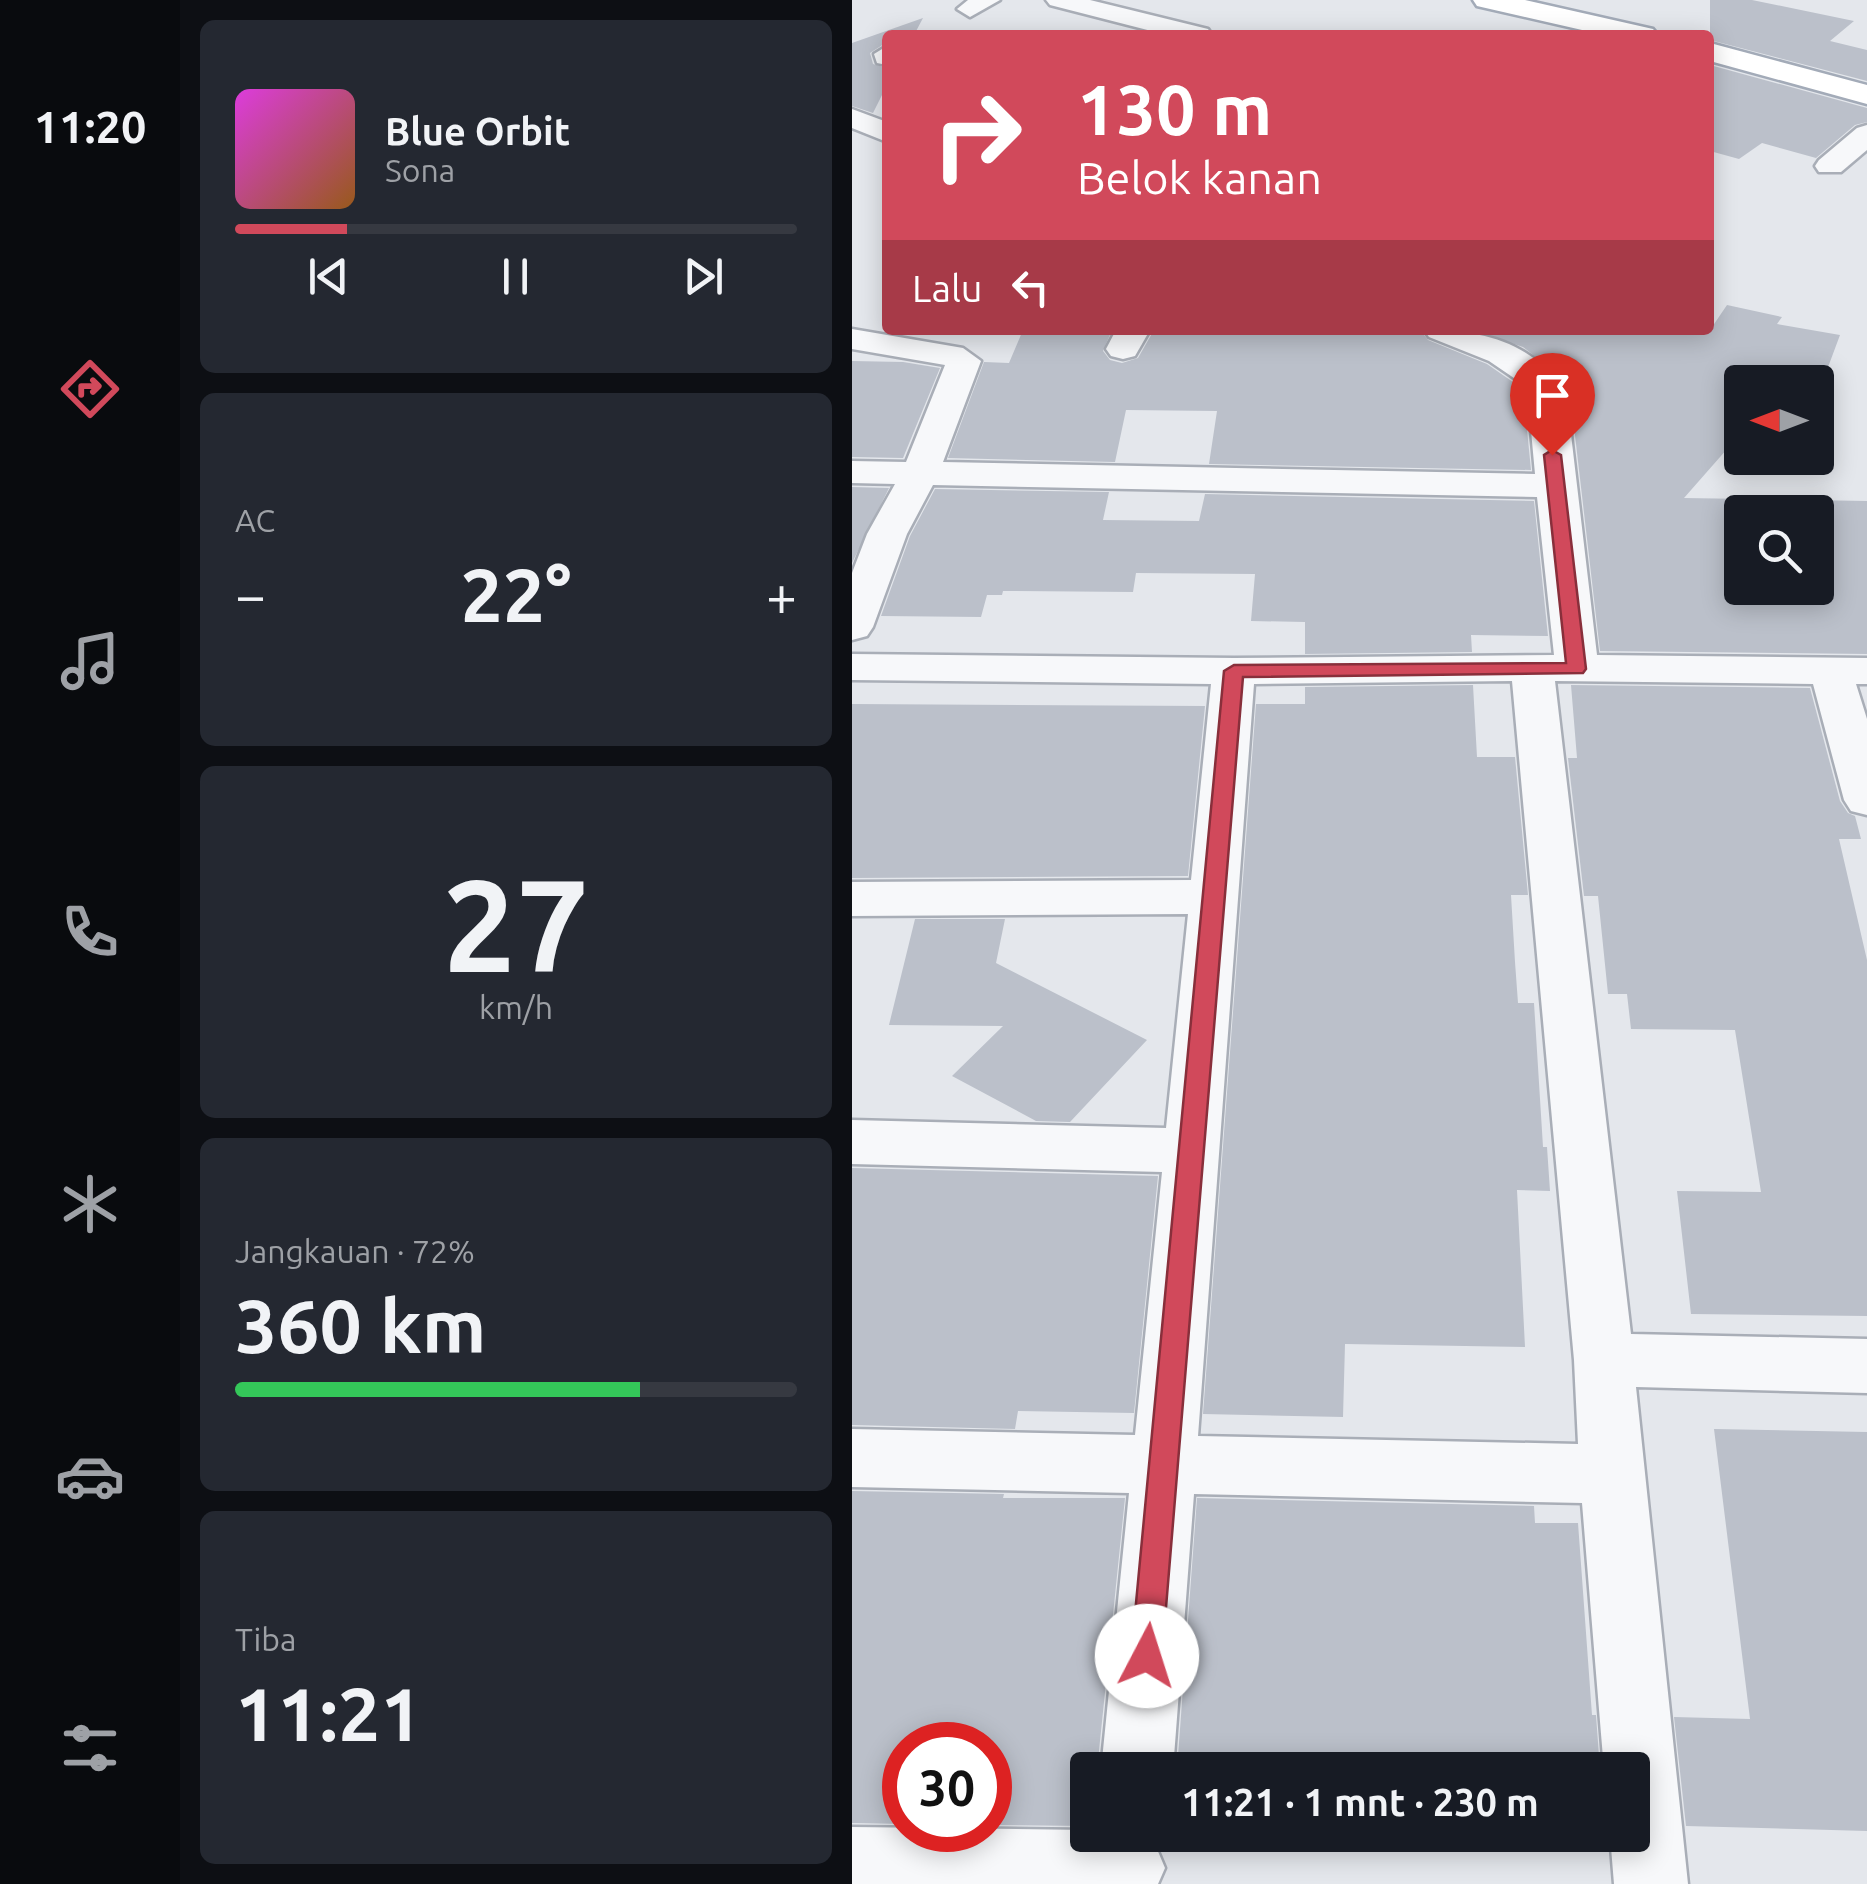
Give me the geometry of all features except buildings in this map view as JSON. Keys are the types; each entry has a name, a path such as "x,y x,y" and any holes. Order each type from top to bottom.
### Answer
{"main road":[{"path":"1487,0 1621,30"},
{"path":"1714,55 1866,95"}],"street":[{"path":"1059,0 1179,30"},
{"path":"1150,23 1185,0"},
{"path":"852,118 882,131"},
{"path":"1830,166 1866,134"},
{"path":"1452,335 1528,368 1544,382 1548,392 1555,486 1554,668 1611,1474 1650,1884"},
{"path":"852,339 951,355 964,362 921,472 888,534 852,628"},
{"path":"852,472 1555,486"},
{"path":"852,667 1849,671 1866,800"},
{"path":"1139,1752 1234,671"},
{"path":"852,900 1214,897"},
{"path":"852,1142 1191,1151"},
{"path":"1604,1360 1866,1366"},
{"path":"852,1458 1611,1474"},
{"path":"852,1864 1129,1862"}],"route":[{"path":"1147,1656 1234,671 1576,669 1552,455"}]}
